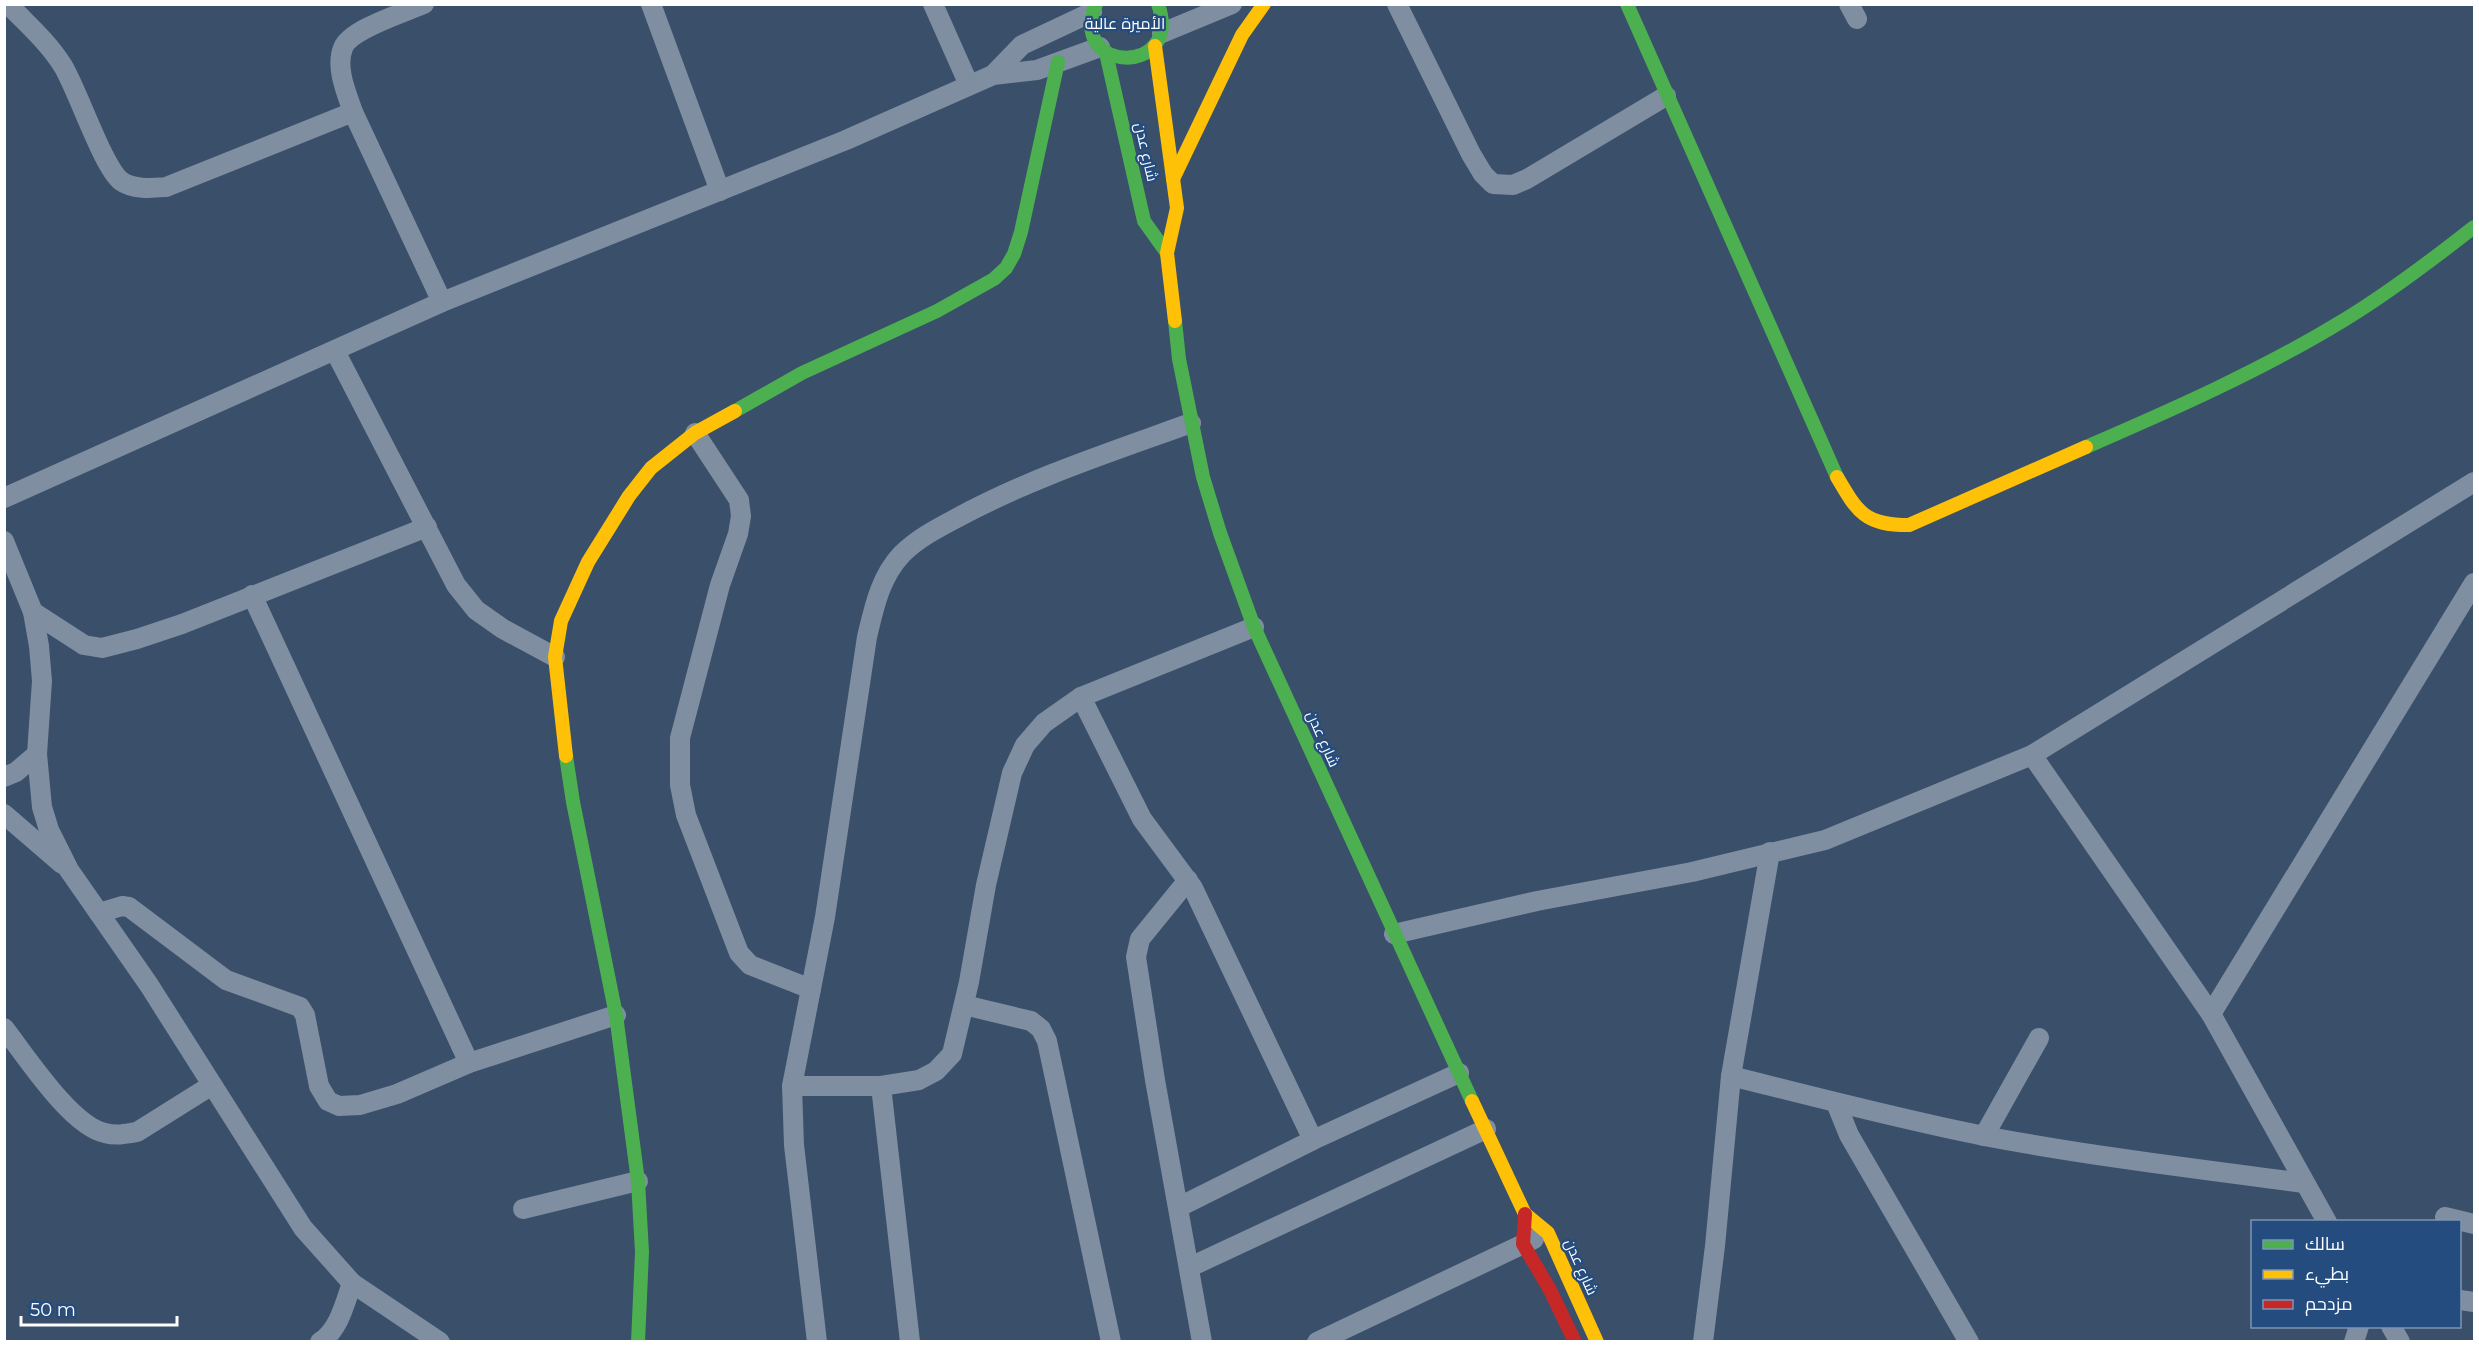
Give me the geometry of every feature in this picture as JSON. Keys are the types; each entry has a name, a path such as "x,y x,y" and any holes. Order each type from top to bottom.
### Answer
{"street":[{"path":"8,4 45,42 63,67 108,161 121,181 137,187 166,187 353,112"},
{"path":"424,4 353,35 343,47 340,59 342,79 353,112 442,302"},
{"path":"651,4 720,191"},
{"path":"933,4 969,85"},
{"name":"شارع عدن","path":"1158,4 1163,20 1158,39 1177,208 1167,253 1179,359 1203,477 1213,511 1254,627 1394,934 1525,1214 1548,1233 1597,1341"},
{"path":"4,498 442,302 846,140 993,75 1037,70 1103,50 1123,59 1141,57 1158,39 1232,4"},
{"path":"1173,179 1242,35 1264,4"},
{"path":"1397,4 1471,154 1483,174 1493,184 1513,185 1527,179 1666,96"},
{"path":"1627,4 1837,477 1856,509 1868,521 1886,526 1909,525 2194,400 2282,356 2353,315 2437,259 2475,227"},
{"path":"993,75 1022,45 1094,8"},
{"name":"شارع عدن","path":"1094,8 1092,31 1103,50 1144,221 1167,253"},
{"path":"638,1341 642,1252 638,1181 616,1015 573,802 555,657 561,621 588,562 629,496 651,468 695,434 801,373 937,311 994,279 1006,268 1014,254 1021,232 1058,62"},
{"path":"334,351 456,585 476,610 503,629 555,657"},
{"path":"817,1341 794,1145 792,1086 825,917 867,637 876,599 886,576 901,555 921,538 982,504 1053,473 1191,423"},
{"path":"695,434 739,500 741,516 738,534 720,585 680,738 680,785 686,815 740,953 750,965 811,989"},
{"path":"1394,934 1537,901 1692,872 1825,840 2032,755 2475,482"},
{"path":"33,612 84,645 102,648 182,624 427,527"},
{"path":"4,541 33,612 42,681 37,754 42,807 69,870 149,985 303,1228 352,1283 440,1341"},
{"path":"2211,1014 2475,583"},
{"path":"252,595 470,1063"},
{"path":"792,1086 881,1086 919,1080 936,1071 952,1054 964,1005 986,885 1012,773 1025,745 1044,723 1081,697 1254,627"},
{"path":"1081,697 1142,819 1188,880 1313,1140"},
{"path":"4,777 16,772 37,754"},
{"path":"2032,755 2211,1014 2326,1220"},
{"path":"4,814 69,870"},
{"path":"1703,1341 1715,1246 1731,1076 1770,852"},
{"path":"1188,880 1140,939 1136,957 1155,1080 1202,1341"},
{"path":"99,913 122,906 129,907 226,980 300,1007 305,1015 319,1086 328,1101 339,1106 360,1105 397,1094 470,1063 616,1015"},
{"path":"964,1005 1030,1021 1041,1029 1047,1041 1111,1341"},
{"path":"4,1028 72,1113 91,1128 104,1133 123,1135 137,1132 212,1085"},
{"path":"1984,1136 2039,1038"},
{"path":"1179,1207 1313,1140 1460,1073"},
{"path":"1731,1076 1836,1103 1984,1136 2129,1160 2304,1183"},
{"path":"881,1086 910,1341"},
{"path":"1836,1103 1849,1135 1969,1341"},
{"path":"1190,1267 1486,1129"},
{"path":"523,1209 638,1181"},
{"path":"1525,1214 1522,1244 1550,1290 1575,1341"},
{"path":"2445,1217 2458,1220"},
{"path":"1317,1341 1548,1233"},
{"path":"320,1341 328,1337 335,1325 352,1283"},
{"path":"2392,1328 2400,1341"}],"traffic: fast":[{"path":"1096,4 1091,27 1097,44 1110,54 1126,58 1142,55 1155,45 1162,28 1158,4"},
{"path":"1627,4 1837,477"},
{"path":"1106,53 1144,221 1167,253"},
{"path":"735,411 802,373 937,311 994,279 1006,268 1014,254 1021,232 1058,62"},
{"path":"2086,447 2217,388 2313,338 2394,287 2474,227"},
{"path":"1175,321 1179,359 1203,477 1220,533 1254,627 1472,1101"},
{"path":"566,756 573,802 616,1015 638,1181 642,1252 638,1342"}],"traffic: slow":[{"path":"1173,179 1242,35 1264,4"},
{"path":"1155,46 1177,208 1167,253 1175,321"},
{"path":"566,756 555,657 561,621 588,562 629,496 651,468 695,433 735,411"},
{"path":"1837,477 1851,500 1864,514 1882,523 1909,525 2086,447"},
{"path":"1472,1101 1525,1214 1548,1233 1597,1342"}],"traffic: jam":[{"path":"1525,1214 1523,1244 1550,1290 1575,1342"}],"district":[{"name":"الأميرة عالية","path":"1125,23"}]}
